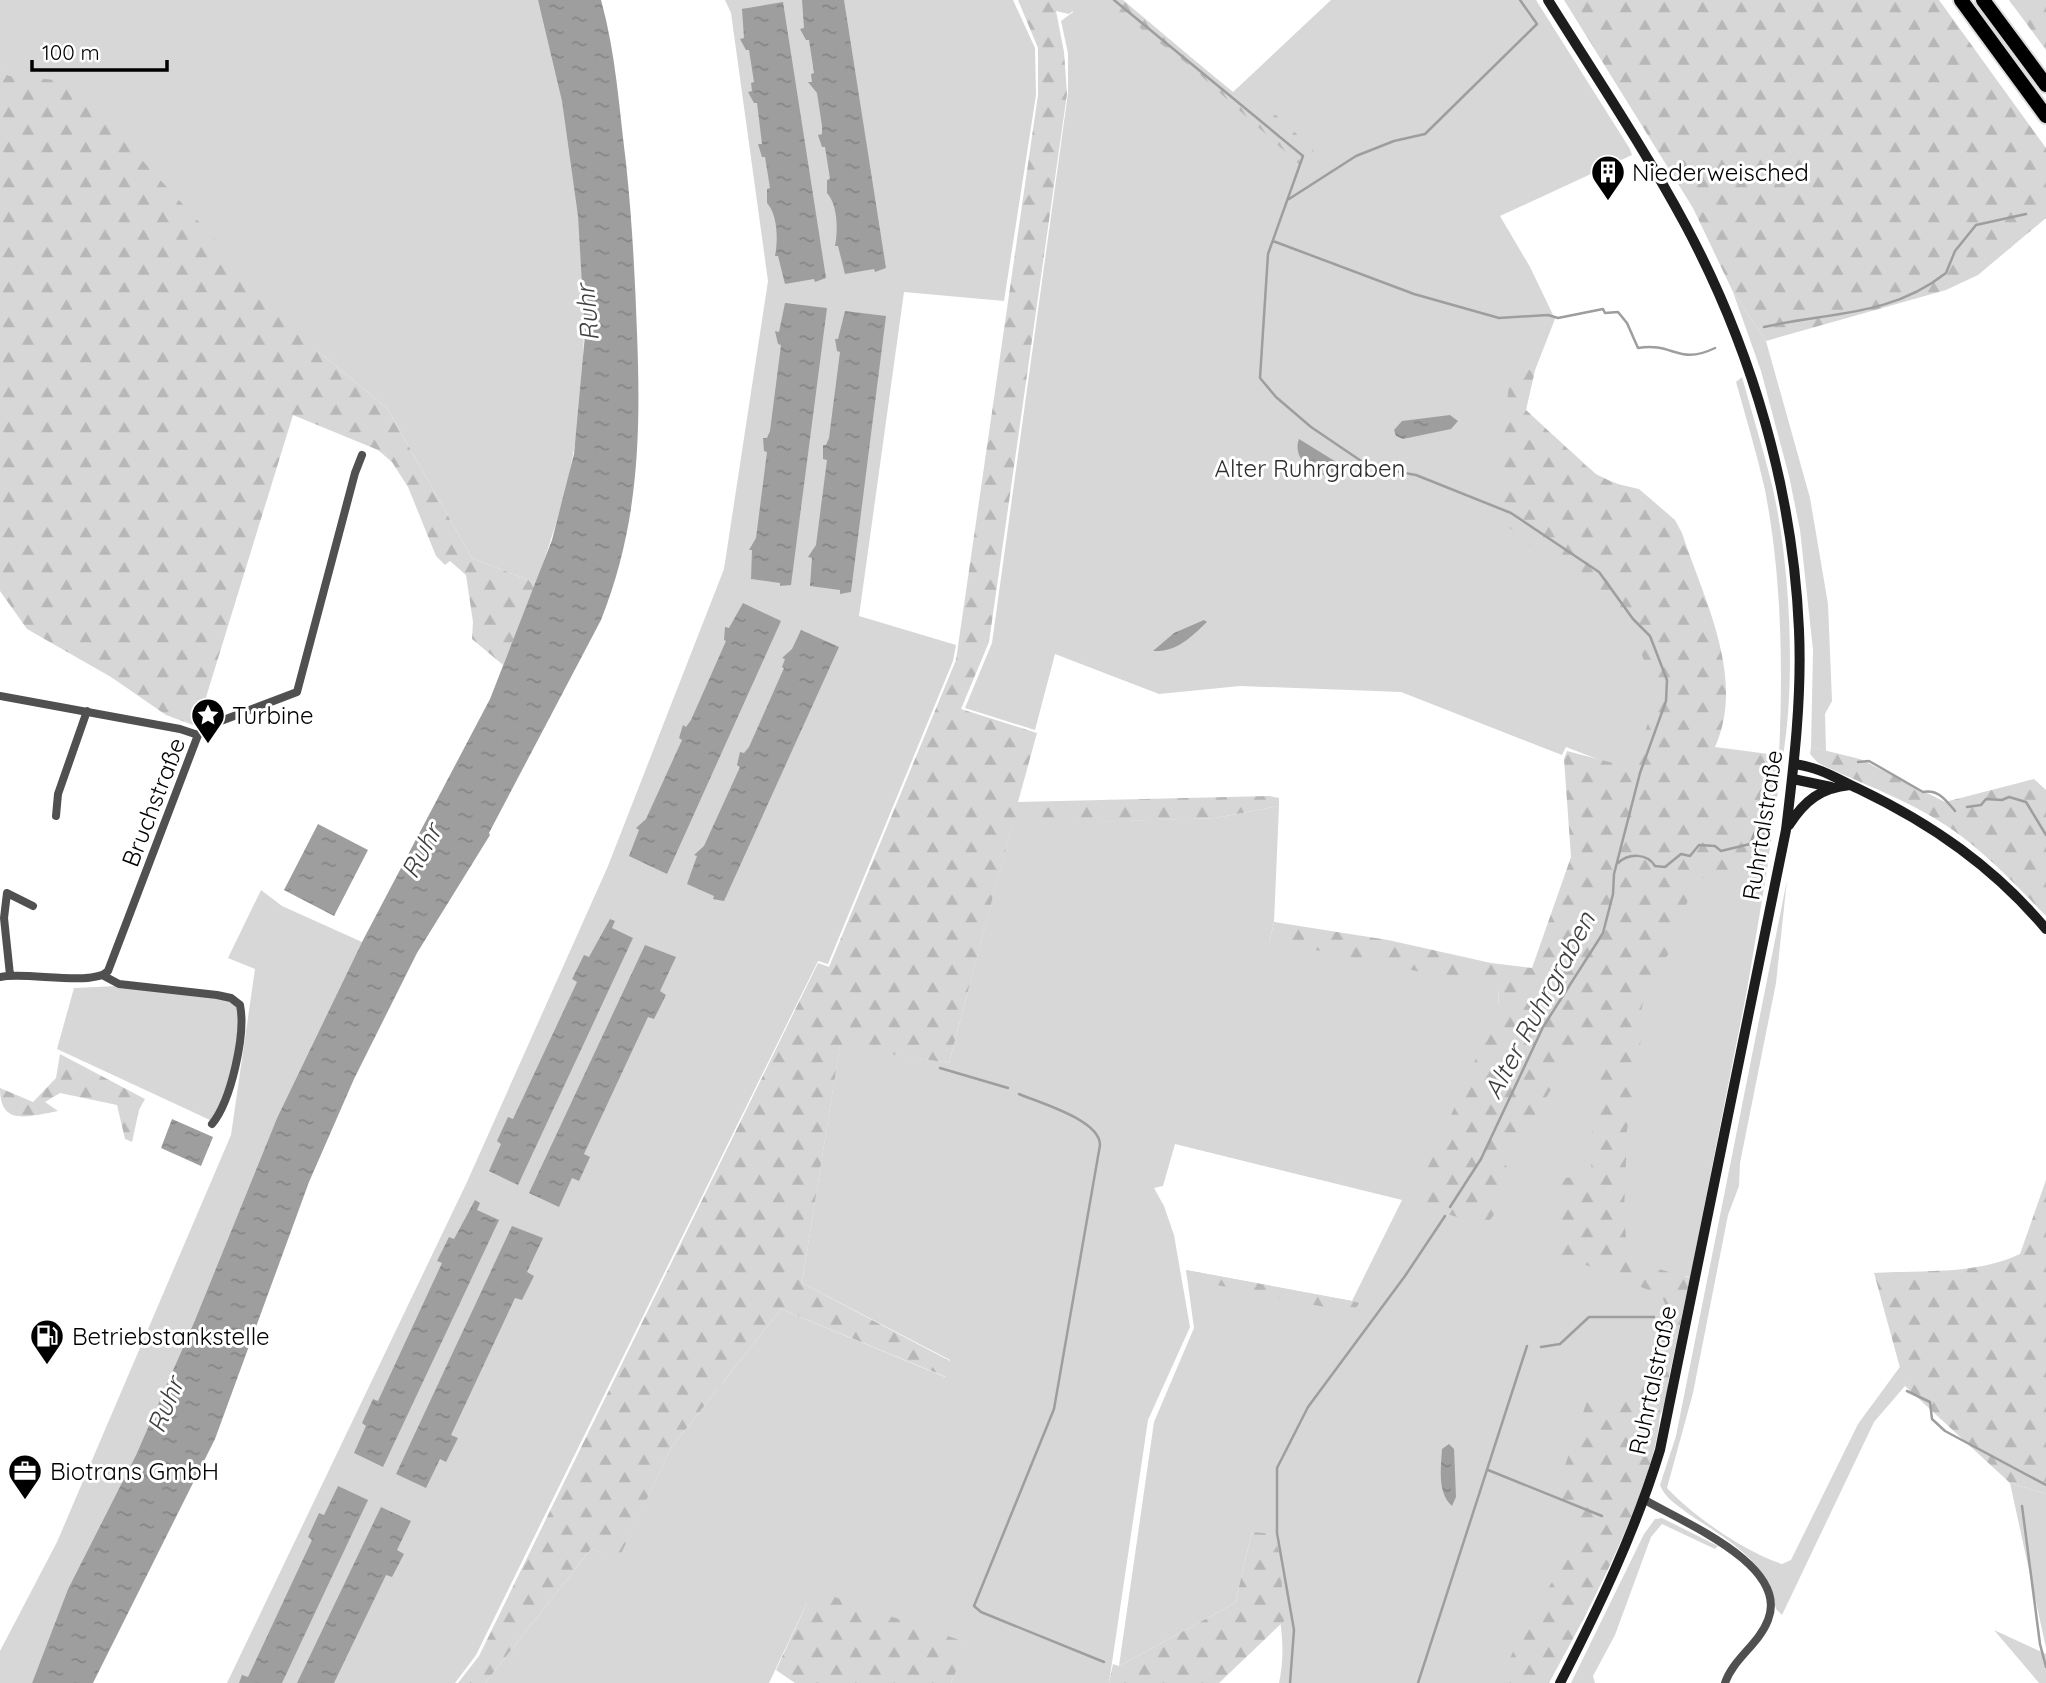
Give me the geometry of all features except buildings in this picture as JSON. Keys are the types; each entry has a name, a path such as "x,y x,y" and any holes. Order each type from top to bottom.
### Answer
{"highway":[{"path":"1961,0 2046,116"},
{"path":"1983,0 2046,85"}],"main road":[{"name":"Ruhrtalstraße","path":"1548,0 1637,141 1686,226 1725,310 1760,405 1784,504 1797,590 1799,687 1795,764 1786,830 1672,1397 1645,1500 1605,1595 1560,1683"},
{"path":"1795,764 1821,769 1916,819 1965,850 2002,881 2046,929"},
{"path":"1793,779 1833,787 1850,785"},
{"path":"1786,830 1802,806 1833,787"}],"street":[{"name":"Bruchstraße","path":"104,976 113,964 198,735 205,727 297,692 362,455"},
{"path":"0,696 198,735"},
{"path":"56,817 58,794 87,711"},
{"path":"10,975 3,891 33,906"},
{"path":"0,977 104,976 119,984 231,998 240,1005 240,1029 232,1078 224,1103 212,1124"},
{"path":"1645,1500 1745,1559 1766,1583 1770,1597 1768,1620 1725,1683"}],"green space":[{"path":"0,0 538,0 552,50 573,165 580,226 584,346 573,455 557,519 536,583 472,558 387,408 319,352 0,71"},
{"path":"725,0 1013,0 1035,48 1036,95 1004,301 904,292 859,616 956,645 953,661 828,964 818,961 476,1655 455,1683 227,1683 467,1182 608,866 724,569 768,281 731,13"},
{"path":"1018,0 1072,0 1074,10 1069,14 1056,11 1064,52 1067,94 989,642 961,709 1037,733 1018,802 1269,796 1279,798 1279,806 1216,818 1012,825 949,1063 840,1046 802,1283 950,1361 946,1377 781,1309 671,1448 619,1558 591,1549 485,1683 458,1683 479,1656 818,963 829,967 956,660 1038,95 1038,48"},
{"path":"1071,0 1121,0 1233,92 1331,0 1536,0 1630,149 1632,155 1500,216 1530,267 1555,319 1521,406 1597,475 1627,488 1697,585 1719,642 1709,743 1762,876 1766,876 1747,990 1690,1278 1686,1276 1670,1353 1667,1399 1548,1683 1279,1683 1282,1645 1278,1606 1267,1568 1252,1532 1235,1603 1119,1666 1154,1422 1194,1328 1186,1270 1352,1301 1402,1200 1175,1144 1163,1186 1154,1188 1164,1206 1174,1235 1190,1327 1148,1420 1109,1683 951,1683 967,1643 807,1603 769,1683 485,1683 591,1549 619,1557 671,1448 781,1309 945,1377 950,1360 802,1283 840,1045 949,1063 1012,824 1216,818 1279,806 1274,922 1269,943 1287,943 1498,987 1499,1007 1530,977 1610,764 1566,747 1562,755 1401,692 1240,686 1159,694 1055,654 1035,730 965,708 992,643 1068,93 1068,53 1061,21 1073,12"},
{"path":"1103,0 1123,0 1232,92 1277,116 1314,150 1300,165 1190,66"},
{"path":"1564,0 1939,0 2046,148 2046,218 1978,275 1946,290 1766,341 1733,292 1693,208"},
{"path":"2009,0 2046,0 2046,50"},
{"path":"0,71 9,76 69,81 319,352 387,408 472,558 536,583 503,665 472,639 473,622 466,575 450,561 445,565 436,556 408,487 392,462 378,450 293,415 199,720 193,725 166,715 111,677 27,629 0,591"},
{"path":"1733,292 1766,341 1810,498 1828,604 1832,701 1825,714 1826,751 1811,747 1813,650 1800,530 1789,476 1761,371"},
{"path":"1536,366 1526,410 1592,472 1613,483 1639,489 1675,520 1682,533 1710,612 1724,667 1726,694 1723,721 1715,747 1783,756 1766,876 1695,878 1673,947 1648,985 1640,1014 1641,1039 1627,1130 1624,1213 1627,1250 1648,1266 1690,1278 1668,1382 1656,1389 1660,1415 1654,1450 1623,1536 1549,1683 1498,1683 1528,1621 1588,1524 1552,1504 1589,1395 1618,1395 1629,1380 1656,1388 1666,1306 1661,1295 1551,1251 1561,1217 1550,1179 1591,1176 1595,1054 1583,1038 1505,1164 1516,1183 1486,1226 1412,1203 1499,1007 1498,988 1287,944 1269,943 1274,922 1388,940 1491,963 1532,968 1571,857 1564,759 1567,751 1632,768 1657,698 1635,635 1498,518 1509,380"},
{"path":"1742,377 1772,485 1787,584 1790,657 1783,756 1779,756 1781,656 1775,556 1765,490 1736,382"},
{"path":"1811,747 1860,759 1945,802 2034,779 2046,790 2046,916 1988,858 1950,828 1902,801 1818,763 1810,754"},
{"path":"1787,880 1776,983 1740,1163 1739,1186 1728,1215 1693,1393 1667,1488 1720,1532 1752,1551 1782,1564 1791,1560 1858,1424 1902,1364 1905,1386 1874,1422 1782,1615 1776,1609 1764,1576 1754,1563 1730,1542 1675,1504 1660,1485 1676,1436"},
{"path":"261,890 282,906 362,942 277,1118 195,1320 136,1455 68,1589 32,1683 0,1683 0,1651 57,1542 231,1135 255,969 228,958"},
{"path":"117,986 221,999 230,1001 238,1009 233,1067 224,1096 210,1120 57,1049 74,988"},
{"path":"60,1054 145,1099 139,1110 132,1142 125,1139 117,1105 60,1093 45,1102 58,1111 17,1116 10,1114 5,1108 0,1088 33,1102 56,1078"},
{"path":"2046,1180 2046,1494 2010,1483 1905,1386 1874,1273 1967,1268 2003,1261 2020,1254"},
{"path":"1186,1270 1359,1303 1355,1310 1349,1312 1188,1279"},
{"path":"2010,1483 2046,1494 2046,1648"},
{"path":"1662,1518 1718,1546 1715,1549 1662,1524 1651,1537 1615,1635 1593,1676 1595,1683 1571,1683 1644,1534 1655,1519"},
{"path":"1252,1532 1274,1534 1280,1556 1284,1621 1219,1683 1109,1683 1113,1664 1119,1666 1235,1603"},
{"path":"818,1595 829,1595 968,1643 951,1683 795,1683 776,1670 807,1603"},
{"path":"1994,1630 2046,1654 2046,1683 2039,1683"}],"water":[{"name":"Ruhr","path":"538,0 601,0 616,81 632,226 638,407 635,479 614,584 601,620 490,835 417,953 354,1079 309,1182 215,1439 93,1683 32,1683 68,1589 136,1455 195,1320 277,1118 362,942 490,699 552,540 574,454 585,335 578,216 562,101"},
{"path":"802,0 844,0 886,268 875,272 874,269 845,274 838,246 835,246 836,218 827,193 827,180 830,179 825,147 822,147 818,135 822,134 822,126 817,93 808,82 812,82 811,74 814,73 809,40 806,40 800,29 804,28"},
{"path":"783,2 826,278 815,282 814,279 785,284 778,256 775,256 776,228 767,203 767,189 770,188 765,157 762,157 758,144 762,144 757,103 754,103 748,92 752,91 751,83 754,82 749,50 746,50 740,39 744,38 742,9"},
{"path":"785,303 827,308 791,585 780,586 780,583 751,579 752,550 749,550 756,538 767,452 764,451 763,438 767,438 770,431 781,345 778,344 775,331 779,332"},
{"path":"845,311 886,316 851,592 840,594 840,590 810,586 812,558 808,557 816,545 827,460 823,459 823,445 826,445 829,438 840,352 837,351 835,339 838,339"},
{"path":"1450,415 1458,421 1451,429 1403,439 1396,436 1394,430 1402,421"},
{"path":"1299,439 1346,468 1345,478 1328,477 1311,469 1299,456"},
{"path":"743,603 781,621 667,874 629,856 639,830 636,828 646,819 682,740 679,738 683,725 686,727 691,720 726,641 725,627 729,628"},
{"path":"1204,620 1207,622 1183,643 1162,651 1153,651 1174,633"},
{"path":"801,630 839,647 724,901 713,899 714,896 687,884 697,856 694,855 704,846 740,767 737,765 740,752 744,753 749,747 784,668 785,659 782,658 792,649"},
{"path":"318,824 368,850 334,916 284,890"},
{"path":"610,919 615,921 612,928 633,938 518,1185 489,1171 501,1144 497,1141 508,1117 513,1119 577,982 572,979 584,955 589,957"},
{"path":"645,945 676,957 660,991 666,995 654,1019 648,1017 584,1154 590,1157 579,1181 572,1178 559,1207 529,1193"},
{"path":"172,1119 213,1137 201,1166 161,1148"},
{"path":"475,1200 480,1203 477,1210 499,1220 383,1467 354,1453 366,1426 362,1423 373,1399 378,1401 442,1263 437,1261 449,1237 454,1239"},
{"path":"512,1226 543,1238 527,1272 534,1276 522,1300 515,1298 451,1435 458,1438 446,1462 440,1459 426,1488 396,1474"},
{"path":"1449,1444 1454,1449 1456,1497 1452,1506 1444,1494 1441,1480 1442,1449"},
{"path":"338,1486 368,1500 282,1683 239,1683 242,1675 248,1677 312,1540 308,1537 319,1513 324,1515"},
{"path":"381,1507 411,1521 397,1550 404,1554 392,1577 386,1575 334,1683 297,1683"}],"waterway":[{"name":"Alter Ruhrgraben","path":"1114,0 1303,156 1268,254 1260,378 1276,397 1311,427 1370,467 1416,475 1511,513 1599,572 1633,619 1650,636 1667,680 1666,701 1640,773 1614,874 1613,894 1603,933 1543,1027 1481,1159 1450,1207"},
{"path":"1289,199 1356,156 1394,141 1425,134 1537,24 1520,0"},
{"path":"1764,327 1858,311 1903,298 1946,273 1955,251 1976,225 2026,214"},
{"path":"1273,241 1414,294 1499,318 1548,315 1558,318 1603,309 1605,313 1618,312 1627,323 1638,348 1660,348 1692,355 1715,348"},
{"path":"1858,762 1869,761 1923,792 1937,794 1955,811"},
{"path":"1967,807 1981,805 1986,799 2002,800 2009,797 2026,802 2046,835"},
{"path":"1618,863 1627,857 1638,856 1655,866 1665,867 1681,854 1690,856 1699,845 1715,846 1721,851 1750,844 1755,832"},
{"path":"940,1068 1008,1088"},
{"path":"1019,1094 1080,1120 1097,1136 1100,1145 1054,1409 974,1606 981,1612 1104,1662"},
{"name":"Alter Ruhrgraben","path":"1290,1683 1294,1630 1277,1533 1277,1468 1308,1407 1405,1276 1445,1216"},
{"path":"1541,1347 1560,1344 1589,1317 1654,1317"},
{"path":"1418,1683 1527,1346"},
{"path":"1907,1391 1930,1402 1932,1419 1945,1431 2046,1485"},
{"path":"1488,1470 1602,1516"},
{"path":"2022,1506 2040,1644 2046,1667"}],"place":[{"name":"Niederweisched","path":"1608,202"},
{"name":"Turbine","path":"208,745"},
{"name":"Betriebstankstelle","path":"47,1366"},
{"name":"Biotrans GmbH","path":"25,1501"}]}
